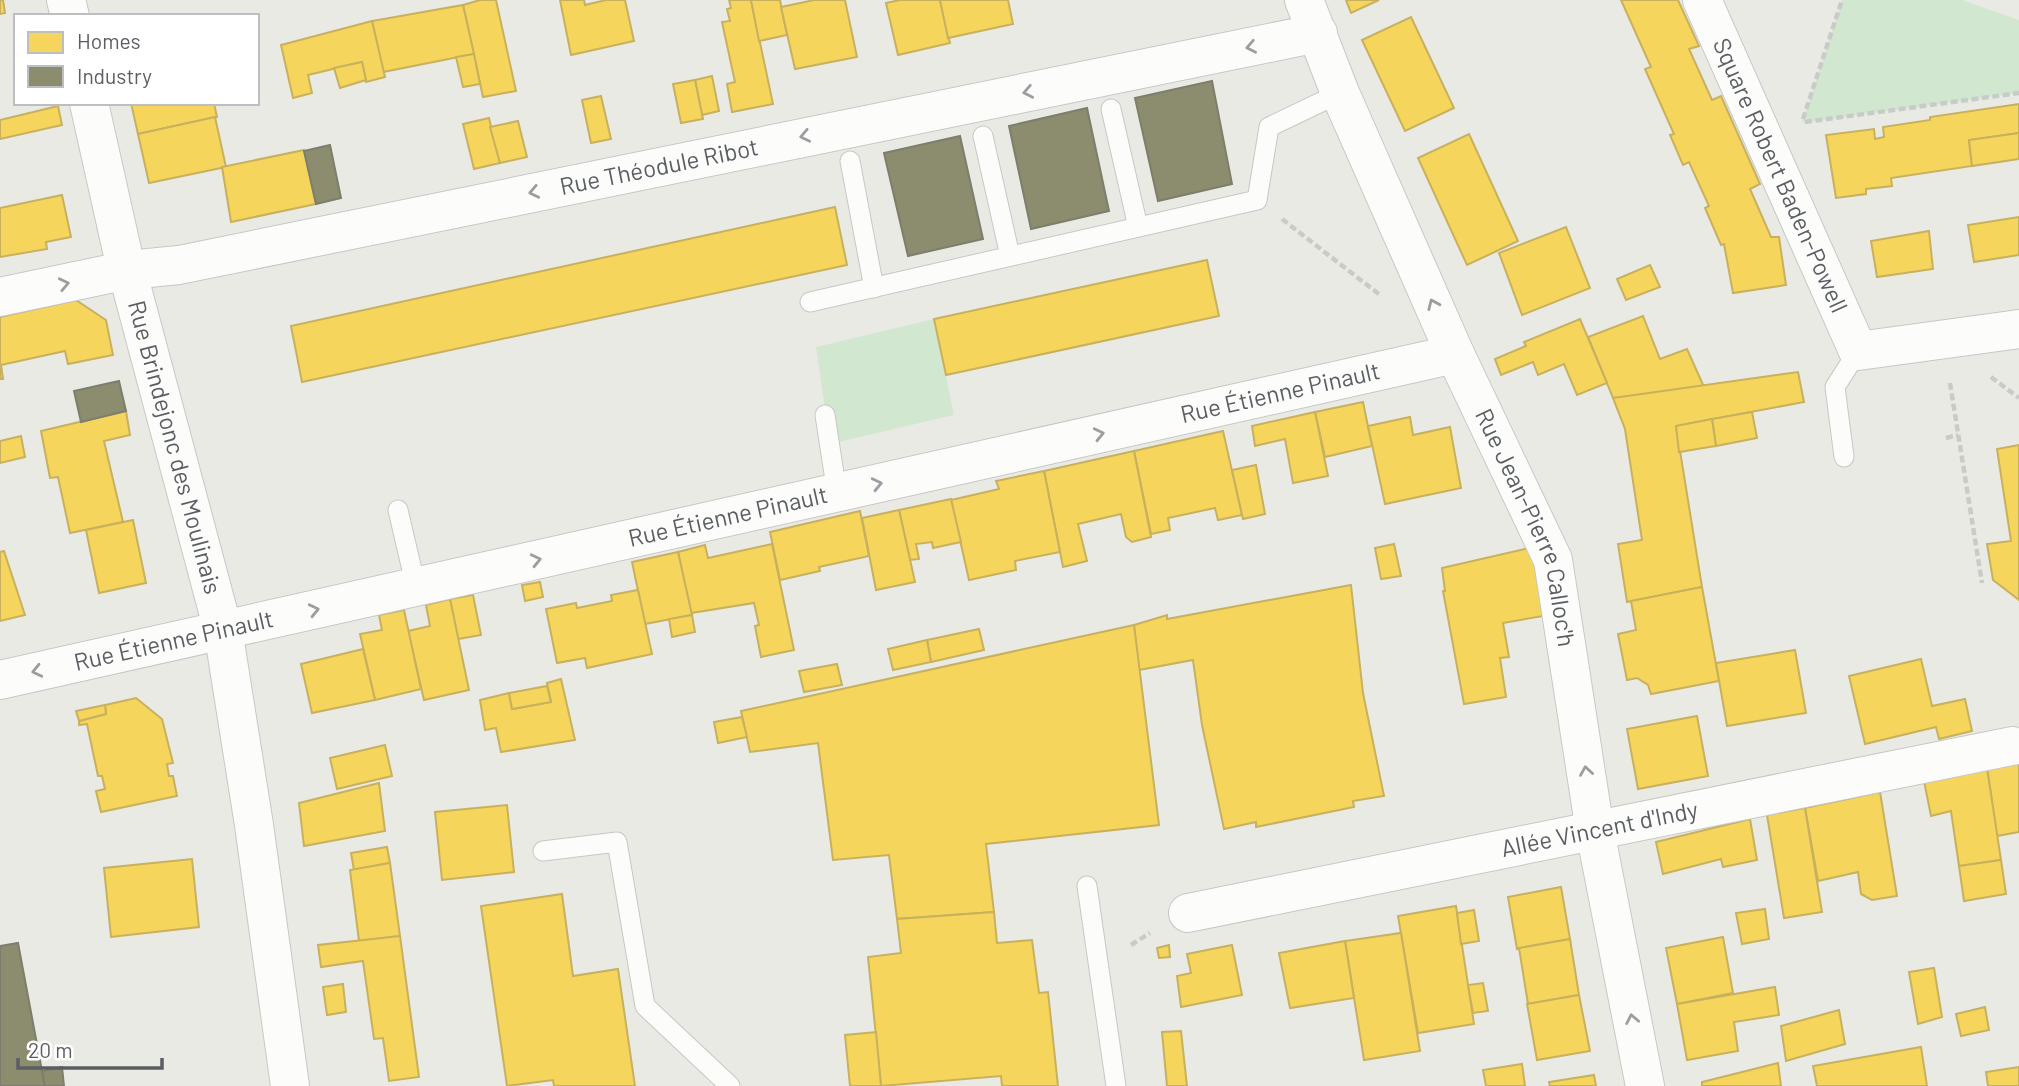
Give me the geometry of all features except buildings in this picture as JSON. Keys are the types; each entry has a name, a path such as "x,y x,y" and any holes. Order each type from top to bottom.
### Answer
{"street":[{"name":"Square Robert Baden-Powell","path":"1702,0 1858,351"},
{"name":"Rue Jean-Pierre Calloc'h","path":"1311,17 1340,93 1455,354 1553,559 1595,831 1645,1086"},
{"name":"Rue Théodule Ribot","path":"0,297 128,270 179,265 1311,17"},
{"name":"Rue Brindejonc des Moulinais","path":"89,105 128,270 223,630 254,825 290,1086"},
{"path":"1858,351 2019,329"},
{"name":"Rue Étienne Pinault","path":"0,680 1455,354"},
{"name":"Allée Vincent d'Indy","path":"1188,914 2012,746"}],"lane":[{"path":"810,302 1257,200 1269,127 1340,93"},
{"path":"1111,109 1138,227"},
{"path":"982,136 1010,256"},
{"path":"850,161 874,289"},
{"path":"1844,457 1835,387 1858,351"},
{"path":"825,415 837,493"},
{"path":"398,510 415,587"},
{"path":"543,851 617,842 645,1006 730,1086"},
{"path":"1087,886 1116,1086"}],"path":[{"path":"1842,0 1802,123 2019,93"},
{"path":"1257,200 1389,303"},
{"path":"1944,340 1982,583"},
{"path":"1946,438 1958,435"},
{"path":"1099,968 1170,919 1188,914"}],"green space":[{"path":"1842,0 1962,0 2019,20 2019,93 1802,123"},
{"path":"934,319 954,415 830,444 816,347"}]}
